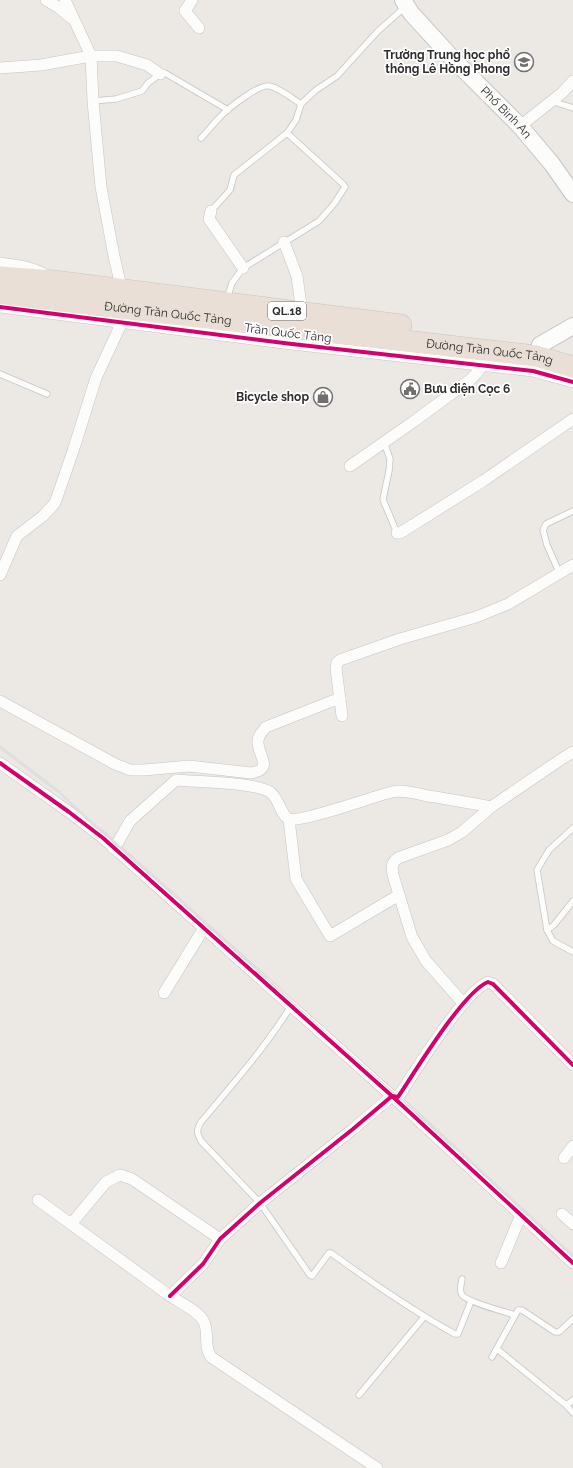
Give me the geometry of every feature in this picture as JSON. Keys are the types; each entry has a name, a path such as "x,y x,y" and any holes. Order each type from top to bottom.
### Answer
{"highway":[{"name":"Đường Trần Quốc Tảng","path":"0,277 54,281 520,340 573,352"},
{"name":"Đường Trần Quốc Tảng","path":"0,294 486,358 536,356 573,367"}],"street":[{"path":"46,0 58,7 75,22"},
{"path":"65,0 91,56 93,101 101,187 122,290"},
{"path":"192,0 185,11 199,28"},
{"name":"Phố Bình An","path":"404,3 411,13 454,60 520,126 552,164 573,194"},
{"path":"0,68 41,65 91,56 118,56 147,65 160,74"},
{"path":"520,126 562,93 573,81"},
{"path":"211,211 209,219 243,268"},
{"path":"284,242 297,276 302,313"},
{"path":"0,263 38,270 54,281"},
{"name":"Trần Quốc Tảng","path":"0,307 292,344 441,360 486,358 573,382"},
{"path":"0,575 17,536 43,516 55,503 96,378 122,322"},
{"path":"540,345 573,326"},
{"path":"350,466 470,380 486,358"},
{"path":"397,532 400,533 483,481 573,419"},
{"path":"342,716 336,668 337,663 340,660 400,639 491,612 508,604 559,572 573,565"},
{"path":"0,701 115,764 130,770 189,766 251,773 259,772 263,768 264,764 258,741 261,733 266,727 340,698"},
{"path":"463,1003 426,961 412,937 393,875 393,862 398,858 448,840 462,832 491,807 573,752"},
{"path":"0,763 70,812 103,838 392,1096 573,1263"},
{"path":"113,848 117,844 130,821 176,780 219,783 256,788 269,792 275,796 289,819 296,879 330,936 399,895"},
{"path":"289,819 297,819 320,814 393,792 408,792 491,807"},
{"path":"164,993 204,928"},
{"path":"170,1296 203,1264 220,1239 260,1203 392,1096 398,1097 463,1003 483,984 488,982 492,984 573,1065"},
{"path":"564,1158 573,1146"},
{"path":"71,1224 106,1182 120,1175 132,1180 220,1239"},
{"path":"38,1200 170,1296 195,1312 203,1320 207,1348 211,1357 377,1468"},
{"path":"562,1214 573,1224"},
{"path":"501,1263 522,1216"}],"lane":[{"path":"211,211 230,190 234,175 287,133 296,120 301,104 316,90 337,76 404,3"},
{"path":"93,101 116,99 142,91 148,83 160,74 165,73 228,110"},
{"path":"201,138 220,117 239,100 267,85 301,104"},
{"path":"551,101 573,108"},
{"path":"225,303 232,284 243,268 319,221 334,204 344,187 343,184 287,133"},
{"path":"0,374 47,394"},
{"path":"384,442 390,459 383,499 397,532"},
{"path":"559,572 547,544 543,530 546,524 573,511"},
{"path":"573,828 549,850 537,870 547,930 553,941 573,952"},
{"path":"547,930 554,925 573,901"},
{"path":"291,1006 279,1026 198,1128 197,1133 201,1140 260,1203 310,1275 312,1276 330,1253 377,1287 424,1317 455,1334 458,1334 471,1300"},
{"path":"462,1279 462,1296 515,1315"},
{"path":"492,1357 518,1310 522,1310 555,1332 559,1332 573,1319"},
{"path":"359,1395 424,1317"},
{"path":"497,1349 566,1405 573,1413"},
{"path":"566,1405 573,1400"}],"railway":[{"path":"0,747 59,792 95,826 177,897 339,1046 460,1152 573,1256"}],"cycle path":[{"path":"0,307 292,344 533,371 573,382"},
{"path":"0,763 103,838 392,1096 573,1263"},
{"path":"170,1296 203,1264 220,1239 260,1203 392,1096 398,1097 427,1052 453,1016 478,989 488,982 493,984 573,1065"}],"place":[{"name":"Trường Trung học phổ thông Lê Hồng Phong","path":"524,62"},
{"name":"Bưu điện Cọc 6","path":"410,389"},
{"name":"Bicycle shop","path":"323,397"}]}
